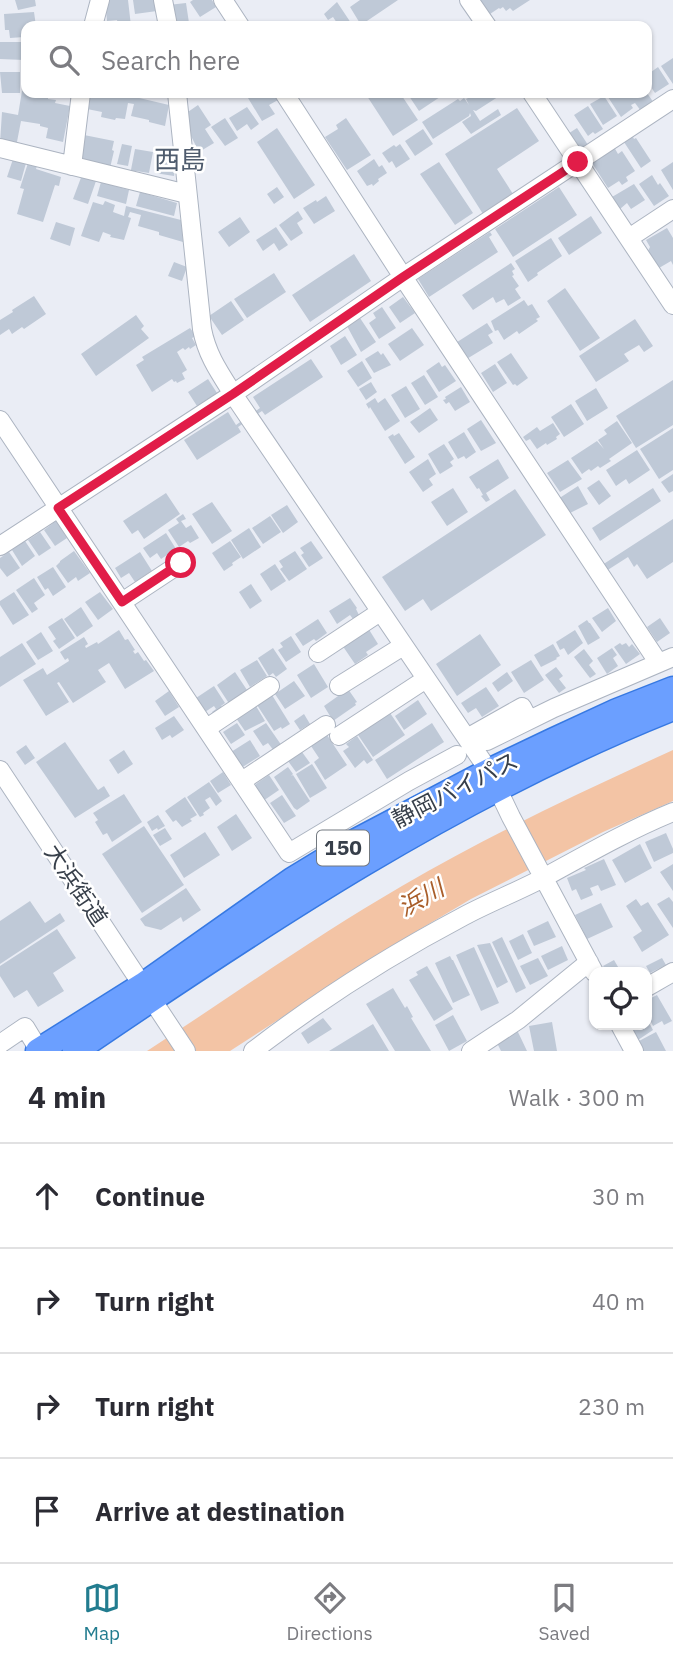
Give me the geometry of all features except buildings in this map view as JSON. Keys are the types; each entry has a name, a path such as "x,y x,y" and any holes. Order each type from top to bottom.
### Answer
{"highway":[{"name":"静岡バイパス","path":"494,780 617,711 673,689"},
{"name":"静岡バイパス","path":"75,1051 292,880 356,841 494,780 575,750 673,708"},
{"name":"静岡バイパス","path":"39,1051 148,992"}],"street":[{"path":"94,21 100,0"},
{"path":"163,0 167,21"},
{"path":"223,0 237,21"},
{"path":"470,0 484,21"},
{"path":"72,166 80,98"},
{"path":"177,98 205,345 212,361 494,780 511,817 592,967"},
{"path":"287,98 403,277 665,659 487,741"},
{"path":"535,98 673,305"},
{"path":"0,546 233,394 403,277 673,99"},
{"path":"0,148 187,194"},
{"path":"628,238 673,209"},
{"path":"0,420 289,853 457,755"},
{"path":"122,602 181,563"},
{"path":"318,653 380,611"},
{"path":"339,686 403,646"},
{"path":"242,781 426,679"},
{"path":"207,728 270,686"},
{"path":"467,738 522,707 529,720"},
{"name":"大浜街道","path":"0,770 186,1051"},
{"path":"253,1051 288,1025 401,952 464,916 673,811"},
{"path":"471,1051 589,969"},
{"path":"652,983 673,972"},
{"path":"0,1044 25,1027 39,1051"},
{"path":"623,1030 634,1051"}],"water":[{"name":"浜川","path":"673,750 673,801 603,832 471,899 395,944 230,1051 147,1051 369,905 435,867 570,798"}],"district":[{"name":"西島","path":"180,160"}],"route":[{"path":"181,563 122,602 58,508 578,162"}]}
